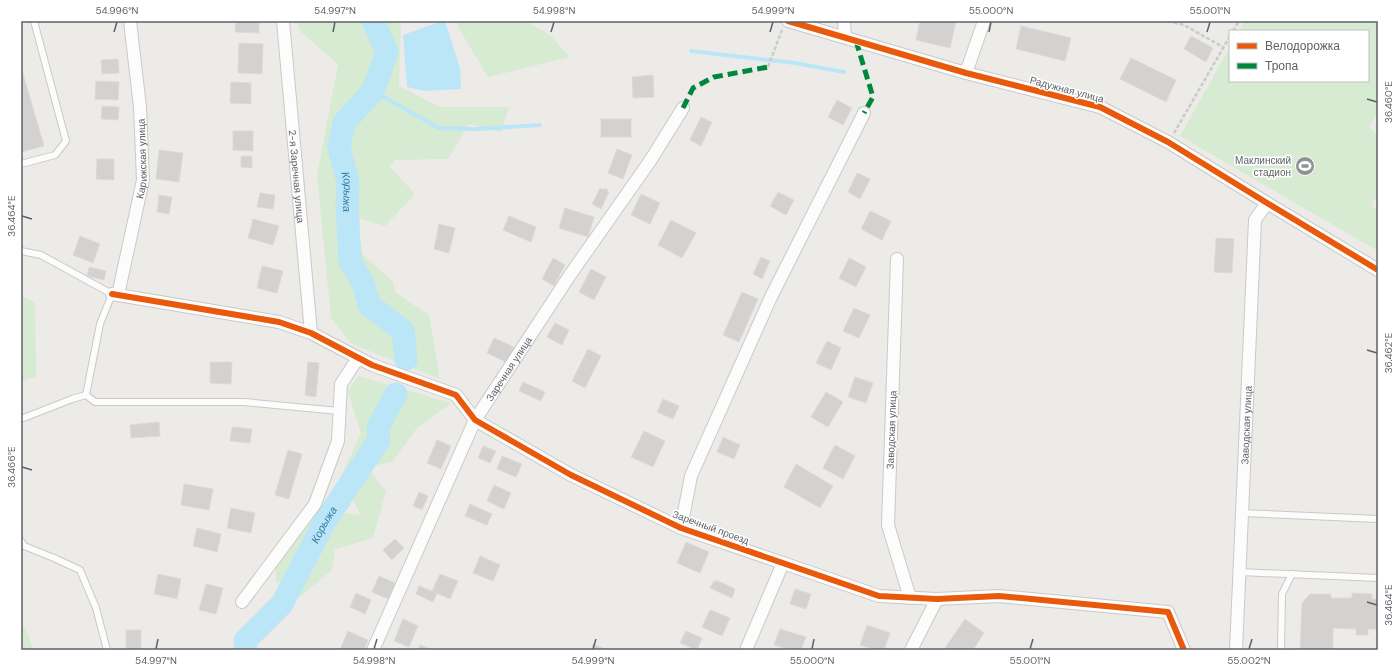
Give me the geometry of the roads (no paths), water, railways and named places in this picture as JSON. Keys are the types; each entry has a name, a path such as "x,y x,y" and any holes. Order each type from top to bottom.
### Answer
{"street":[{"name":"Карижская улица","path":"115,295 143,180 140,107 130,21"},
{"name":"2-я Заречная улица","path":"284,21 311,332"},
{"path":"844,21 845,37"},
{"path":"966,74 984,21"},
{"name":"Радужная улица","path":"785,25 845,37 966,74 1100,107 1168,142 1378,270"},
{"name":"Заречная улица","path":"373,650 475,420 570,275 650,161 683,108"},
{"path":"681,528 691,476 771,298 864,113"},
{"name":"Заводская улица","path":"1236,650 1255,220 1267,203"},
{"name":"Заводская улица","path":"896,259 888,525 910,598"},
{"path":"115,295 279,322 311,332 372,365 456,395 475,420"},
{"path":"242,602 315,504 338,441 341,384 358,358"},
{"name":"Заречный проезд","path":"475,420 571,475 681,528 879,596 937,599 998,596 1168,612 1184,650"},
{"path":"746,650 783,563"},
{"path":"912,649 937,599"}],"lane":[{"path":"21,164 55,155 66,141 34,21"},
{"path":"21,251 41,255 115,295 100,324 86,395"},
{"path":"86,395 95,402 244,402 339,412"},
{"path":"21,419 86,395"},
{"path":"1242,514 1378,519"},
{"path":"21,541 24,546 80,570 96,608 107,650"},
{"path":"1239,572 1378,578"},
{"path":"1281,650 1282,594 1292,574"}],"water":[{"path":"445,21 460,68 461,89 425,91 407,87 403,35"}],"waterway":[{"name":"Корыжа","path":"373,21 387,52 373,91 344,123 339,147 348,183 347,205 350,261 363,283 369,305 403,331 406,359"},
{"path":"691,51 795,63 844,72"},
{"path":"373,91 439,128 476,129 540,125"},
{"name":"Корыжа","path":"246,650 245,641 282,604 324,523 379,440 378,427 396,394"}],"place":[{"name":"Маклинский стадион","path":"1305,166"}]}
